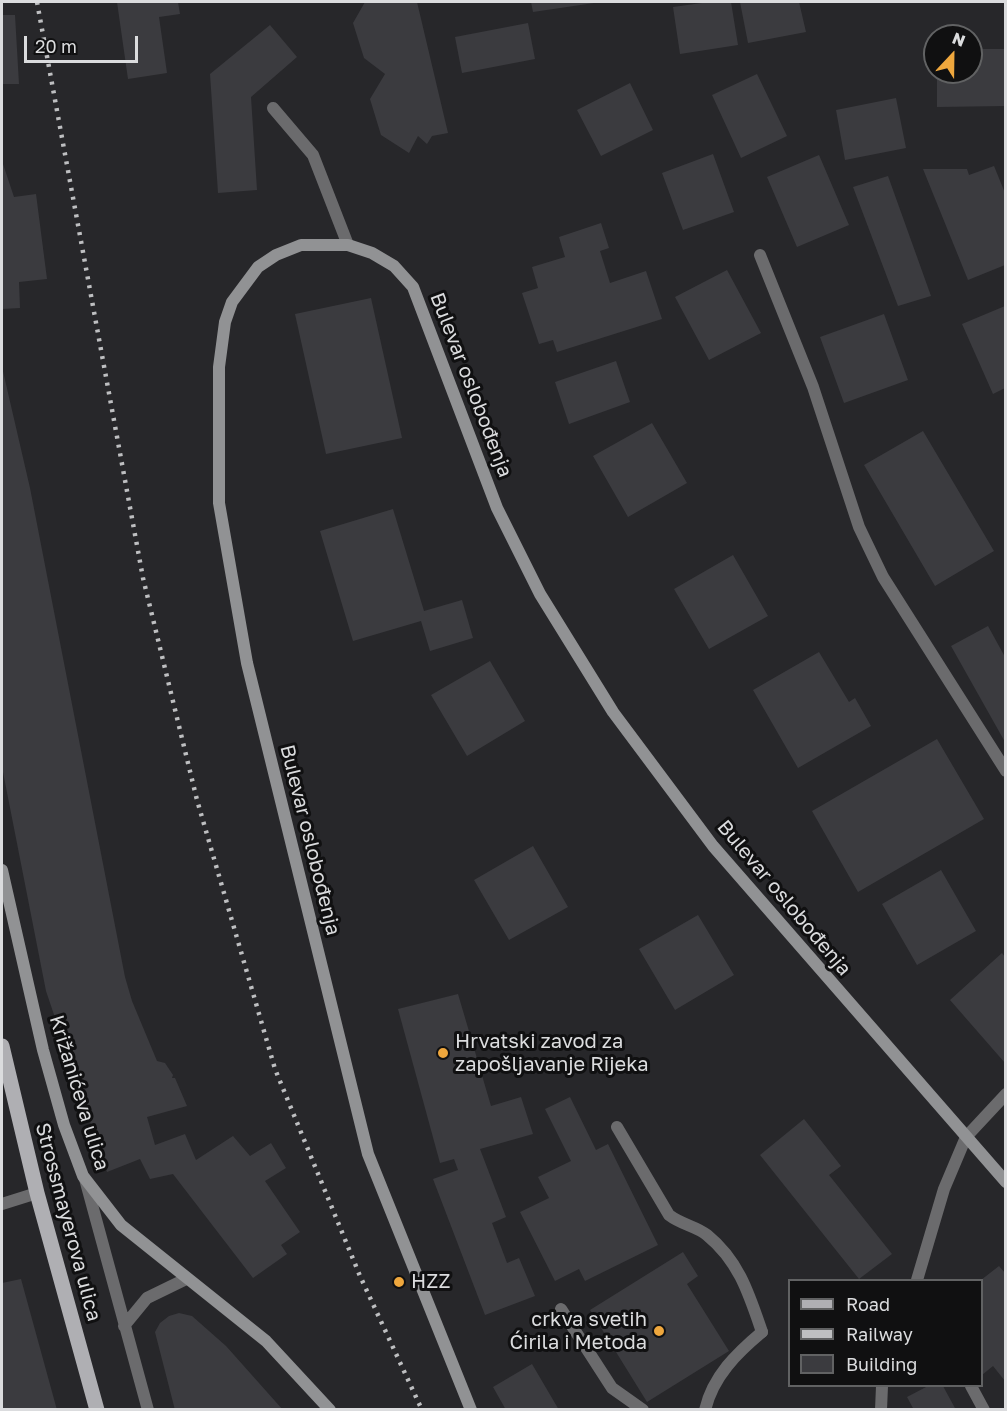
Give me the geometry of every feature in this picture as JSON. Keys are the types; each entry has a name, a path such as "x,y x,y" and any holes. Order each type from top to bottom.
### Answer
{"main road":[{"name":"Strossmayerova ulica","path":"2,1046 37,1193 97,1410"}],"street":[{"path":"273,108 313,155 348,245"},
{"name":"Bulevar oslobođenja","path":"471,1410 369,1154 247,663 219,503 219,367 225,322 232,302 258,267 276,255 301,245 348,245 372,253 394,266 413,287 497,508 540,594 613,712 713,846 1005,1182"},
{"path":"760,255 813,387 859,527 878,567 1005,771"},
{"name":"Križanićeva ulica","path":"2,870 64,1125 104,1242 124,1326 148,1410"},
{"path":"918,1279 944,1189 966,1137 1005,1094"},
{"path":"617,1127 669,1215 680,1224 705,1233 743,1278 762,1332 737,1352 719,1376 705,1410"},
{"path":"83,1176 121,1225 266,1341 330,1410"},
{"path":"2,1204 37,1193"},
{"path":"124,1326 147,1298 186,1279"},
{"path":"561,1309 612,1388 643,1410"},
{"path":"881,1410 882,1387"},
{"path":"972,1387 984,1410"}],"building":[{"path":"117,2 178,2 180,14 159,17 167,73 128,79"},
{"path":"365,2 417,2 448,133 432,136 427,144 418,136 409,153 381,135 370,99 385,74 364,58 353,23"},
{"path":"531,2 593,2 594,3 533,12"},
{"path":"709,2 731,2 738,45 680,54 673,7"},
{"path":"740,2 799,2 806,32 748,43"},
{"path":"2,15 15,15 19,84 2,84"},
{"path":"528,23 535,59 462,73 455,37"},
{"path":"270,25 297,57 251,97 257,190 218,193 210,74"},
{"path":"983,49 1005,49 1005,106 937,107 937,84 983,84"},
{"path":"757,74 787,136 741,158 712,95"},
{"path":"630,83 653,130 601,156 577,110"},
{"path":"896,98 906,148 845,160 836,110"},
{"path":"713,154 734,212 683,230 662,173"},
{"path":"819,155 849,225 797,247 767,177"},
{"path":"2,161 14,197 36,194 47,279 19,282 20,308 2,309"},
{"path":"994,166 1005,193 1005,265 968,280 923,169 967,169 969,175"},
{"path":"888,176 931,296 898,306 853,187"},
{"path":"601,223 609,248 600,251 610,283 646,271 662,319 557,352 553,340 539,344 522,293 538,288 532,267 565,257 559,237"},
{"path":"727,270 761,333 709,360 675,297"},
{"path":"371,298 402,438 326,454 295,314"},
{"path":"1005,306 1005,388 993,394 962,324"},
{"path":"884,314 908,380 844,403 820,337"},
{"path":"616,361 630,402 569,424 555,382"},
{"path":"2,367 30,488 125,977 132,1001 157,1061 165,1063 173,1075 172,1078 175,1078 187,1106 147,1117 155,1145 185,1134 196,1160 233,1136 250,1156 271,1143 286,1168 265,1181 300,1232 281,1245 287,1254 253,1278 173,1174 150,1179 140,1159 107,1172 46,991 2,767"},
{"path":"652,423 687,483 628,517 593,456"},
{"path":"923,431 994,551 935,586 864,465"},
{"path":"393,509 424,611 462,600 473,638 430,651 421,621 353,641 320,531"},
{"path":"733,555 768,616 709,649 674,589"},
{"path":"988,626 1005,657 1005,742 951,646"},
{"path":"819,652 849,702 855,698 871,726 798,768 753,690"},
{"path":"490,661 525,721 467,756 431,695"},
{"path":"937,739 984,819 858,892 812,811"},
{"path":"533,846 568,907 509,940 474,880"},
{"path":"941,870 976,931 917,965 882,904"},
{"path":"698,915 734,975 675,1010 639,949"},
{"path":"1002,953 1005,957 1005,1063 950,1000"},
{"path":"458,994 491,1106 521,1097 533,1134 480,1149 506,1217 492,1223 507,1263 519,1258 535,1296 485,1315 433,1179 458,1170 454,1159 440,1163 398,1009"},
{"path":"570,1097 596,1150 608,1144 658,1245 585,1281 579,1269 555,1281 520,1212 549,1198 538,1177 571,1161 545,1109"},
{"path":"804,1119 841,1166 829,1175 892,1254 859,1279 760,1155"},
{"name":"crkva svetih Ćirila i Metoda","path":"683,1252 698,1276 687,1284 729,1351 647,1402 590,1310"},
{"path":"999,1266 1005,1273 1005,1381 993,1366 983,1374 982,1279"},
{"path":"21,1279 57,1410 2,1410 2,1283"},
{"path":"179,1313 192,1316 226,1346 283,1410 175,1410 155,1332 160,1323 169,1316"},
{"path":"532,1364 559,1410 506,1410 493,1387"},
{"path":"926,1387 944,1387 956,1410 914,1410 907,1397"}],"railway":[{"path":"37,2 143,578 197,800 275,1069 360,1276 422,1410"}],"place":[{"name":"Hrvatski zavod za zapošljavanje Rijeka","path":"443,1053"},
{"name":"HZZ","path":"399,1282"},
{"name":"crkva svetih Ćirila i Metoda","path":"659,1331"}]}
